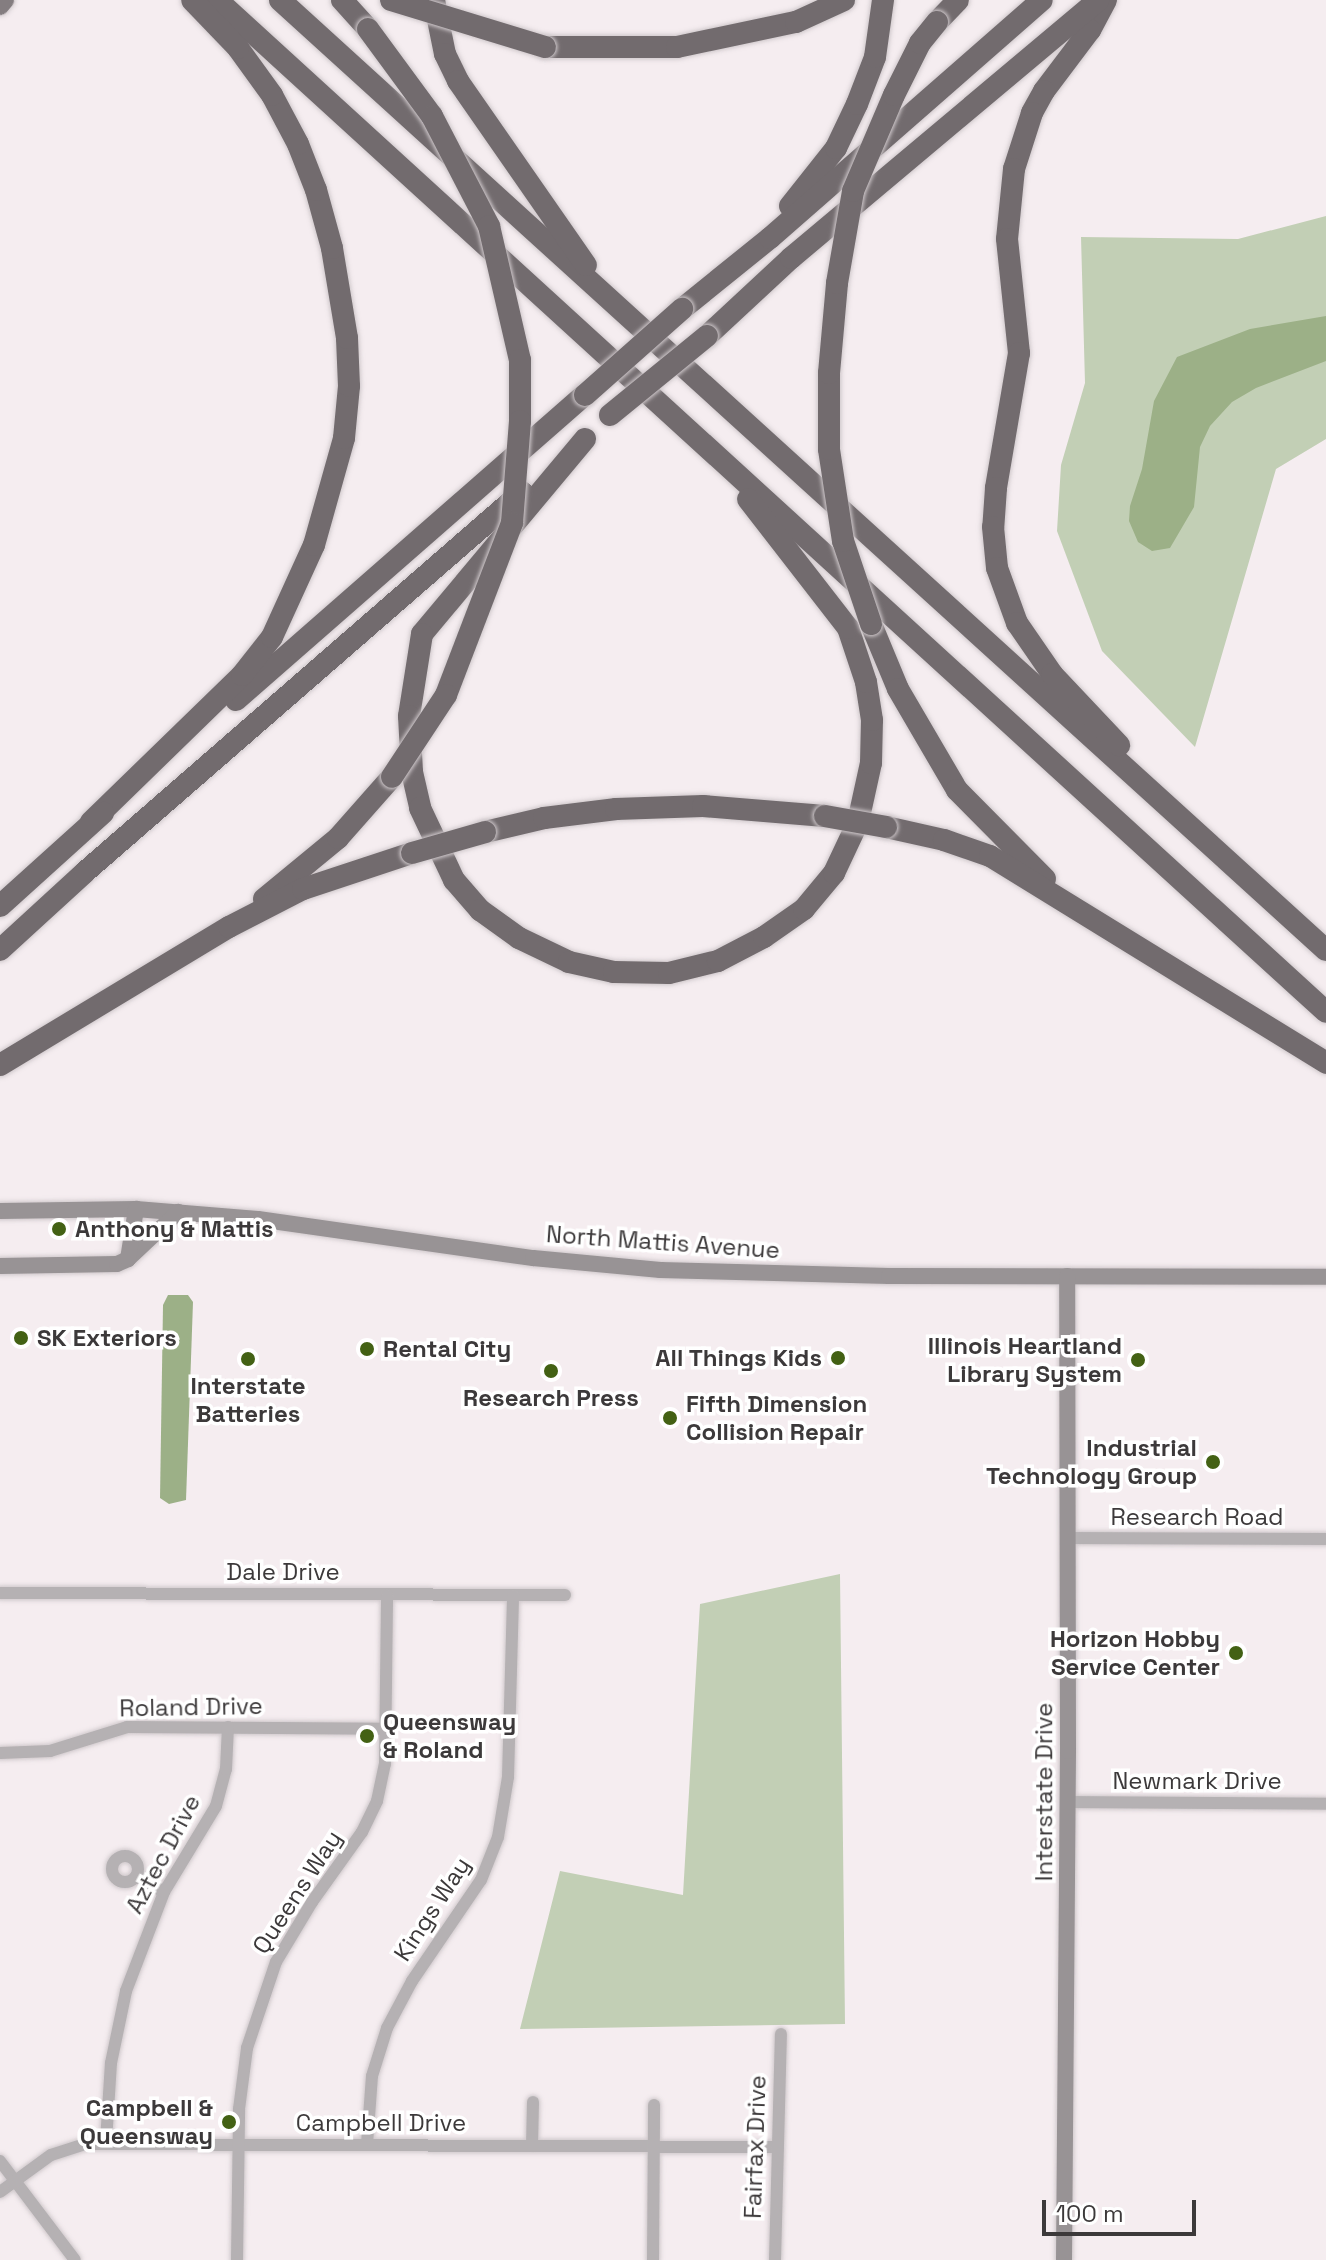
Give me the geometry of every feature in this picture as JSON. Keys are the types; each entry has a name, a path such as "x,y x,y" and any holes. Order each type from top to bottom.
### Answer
{"highway":[{"path":"0,906 242,675 272,637 314,545 344,438 349,386 347,338 334,261 316,190 272,95 238,48 192,0"},
{"path":"217,0 1326,1012"},
{"path":"280,0 1326,950"},
{"path":"229,927 338,838 392,777 446,695 512,523 520,421 520,360 489,226 432,116 368,29 342,0"},
{"path":"391,0 545,47 677,47 796,22 844,0"},
{"path":"434,0 445,54 458,81 612,302"},
{"path":"720,280 795,201 836,148 875,57 883,0"},
{"path":"958,0 920,43 853,191 837,283 829,373 829,449 843,541 871,624 898,689 957,790 1071,906"},
{"path":"91,822 1042,0"},
{"path":"0,950 119,842 610,415 707,336 791,258 1098,0"},
{"path":"1106,0 1090,30 1055,74 1032,113 1009,193 1007,239 1019,353 993,509 997,568 1011,612 1044,664 1238,870"},
{"path":"585,439 422,634 409,716 412,772 420,808 454,880 480,910 519,938 569,962 614,972 669,973 718,961 764,937 804,909 834,873 858,822 871,763 872,720 866,682 848,628 820,588 705,445"},
{"path":"0,1065 229,927 303,889 412,853 544,818 616,809 703,806 825,816 944,840 990,856 1326,1063"}],"main road":[{"path":"0,6 5,0"}],"street":[{"name":"North Mattis Avenue","path":"0,1211 136,1209 178,1212 332,1228 533,1258 660,1270 1326,1277"},
{"path":"128,1259 136,1209"},
{"path":"0,1266 100,1266 128,1259 178,1212"},
{"name":"Interstate Drive","path":"1064,2260 1068,1802 1067,1276"},
{"name":"Research Road","path":"1068,1538 1326,1539"},
{"name":"Dale Drive","path":"0,1593 565,1595"},
{"name":"Queens Way","path":"237,2260 238,2144 245,2061 265,1988 291,1935 371,1815 382,1781 386,1729 387,1595"},
{"name":"Kings Way","path":"367,2144 372,2076 387,2028 412,1981 481,1880 498,1837 508,1777 513,1595"},
{"name":"Roland Drive","path":"0,1753 50,1751 127,1727 386,1729"},
{"name":"Aztec Drive","path":"106,2142 110,2075 118,2024 136,1959 164,1892 216,1806 226,1769 228,1727"},
{"name":"Newmark Drive","path":"1068,1802 1326,1804"},
{"path":"136,1876 164,1892"},
{"name":"Fairfax Drive","path":"775,2260 781,2034"},
{"path":"532,2146 533,2102"},
{"path":"653,2260 654,2105"},
{"name":"Campbell Drive","path":"0,2192 65,2148 106,2142 777,2147"},
{"path":"0,2161 75,2260"}],"shaded area":[{"path":"1326,216 1326,439 1276,469 1195,747 1102,651 1057,531 1061,465 1085,383 1081,237 1238,239"},
{"path":"1326,316 1326,361 1256,388 1232,402 1210,426 1200,447 1194,507 1170,548 1152,551 1138,542 1129,521 1130,506 1142,469 1154,401 1177,357 1250,329"},
{"path":"168,1295 188,1295 193,1302 186,1500 169,1504 160,1498 163,1305"},
{"path":"840,1574 845,2024 520,2029 560,1871 683,1895 700,1604"}],"place":[{"name":"Anthony & Mattis","path":"59,1229"},
{"name":"SK Exteriors","path":"21,1338"},
{"name":"Rental City","path":"367,1349"},
{"name":"All Things Kids","path":"838,1358"},
{"name":"Interstate Batteries","path":"248,1359"},
{"name":"Illinois Heartland Library System","path":"1138,1360"},
{"name":"Research Press","path":"551,1371"},
{"name":"Fifth Dimension Collision Repair","path":"670,1418"},
{"name":"Industrial Technology Group","path":"1213,1462"},
{"name":"Horizon Hobby Service Center","path":"1236,1653"},
{"name":"Queensway & Roland","path":"367,1736"},
{"name":"Campbell & Queensway","path":"229,2122"}]}
